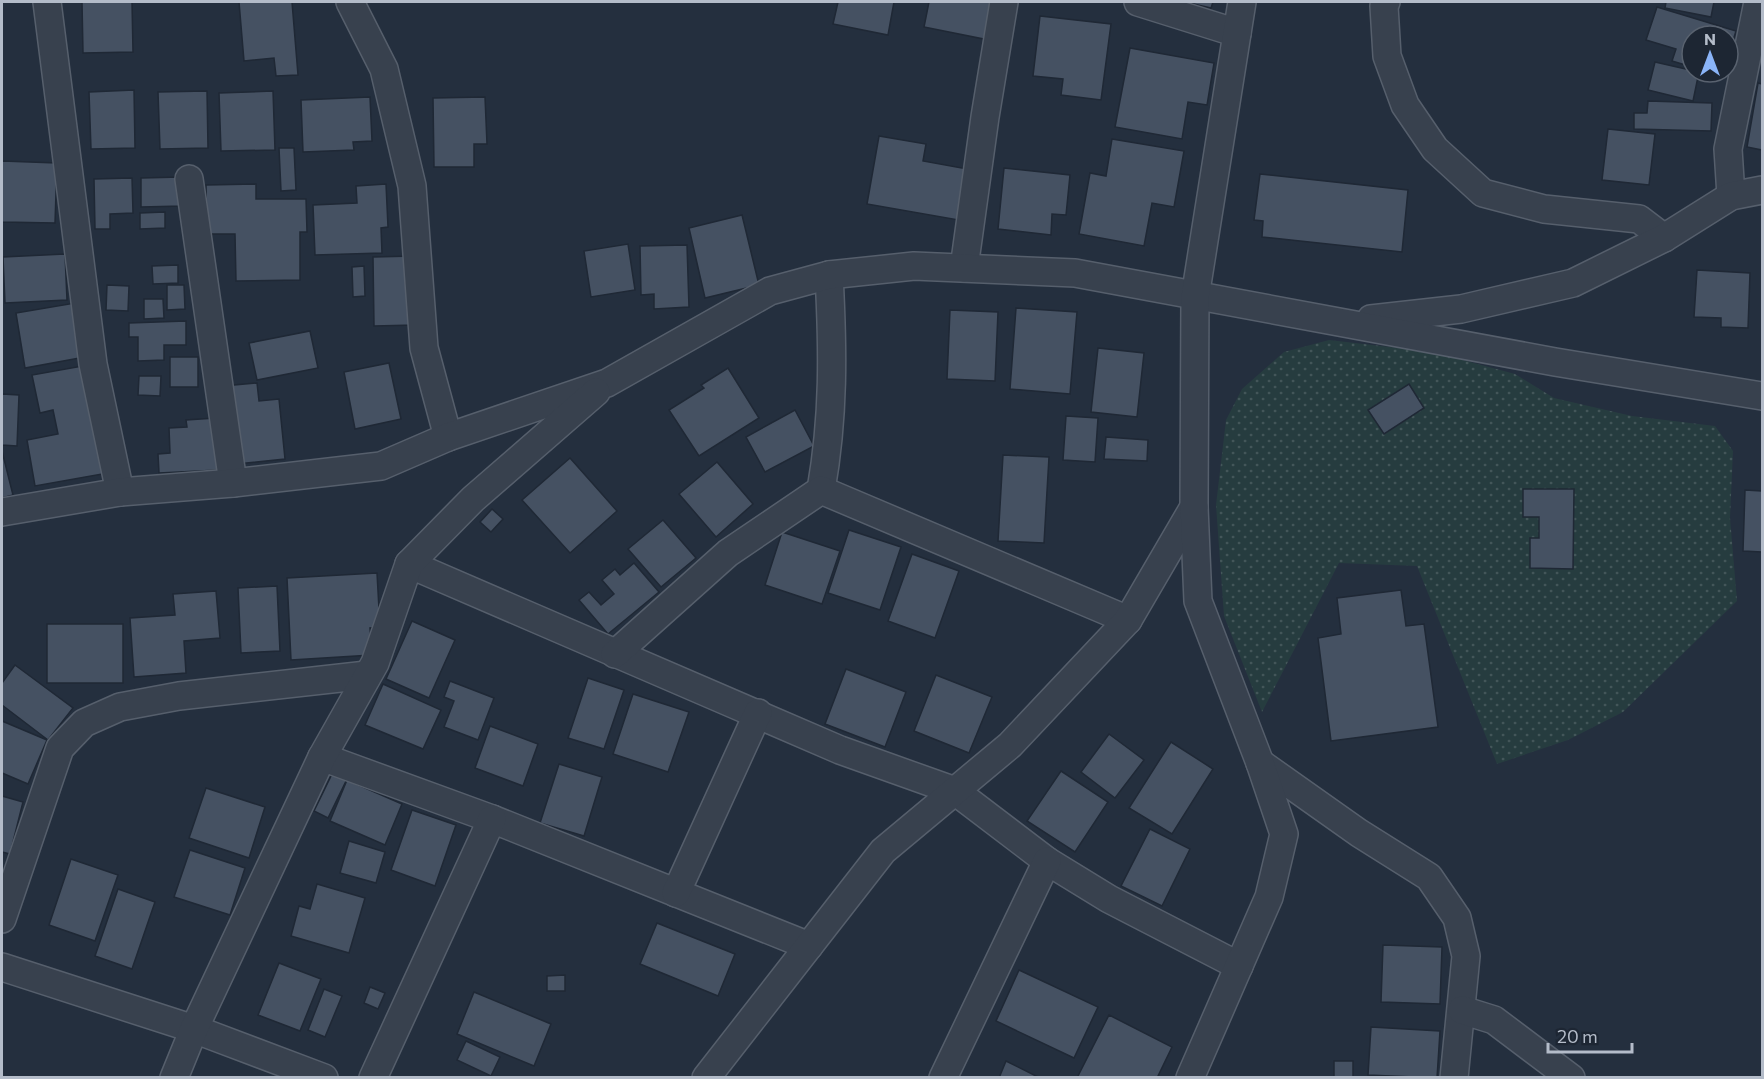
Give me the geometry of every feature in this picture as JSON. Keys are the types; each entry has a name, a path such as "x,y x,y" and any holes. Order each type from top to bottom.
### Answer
{"street":[{"path":"47,2 93,364 120,492"},
{"path":"350,2 384,69 412,186 424,348 448,437"},
{"path":"964,268 1004,2"},
{"path":"1138,2 1237,33"},
{"path":"1190,1077 1269,897 1284,834 1260,763 1198,601 1194,507 1195,297 1242,2"},
{"path":"1386,2 1384,6 1387,56 1405,105 1436,149 1483,193 1545,208 1639,219 1664,238"},
{"path":"1731,196 1728,149 1758,2"},
{"path":"189,180 232,483"},
{"path":"1343,323 1461,309 1573,284 1664,238 1731,196 1762,190"},
{"path":"2,512 120,492 232,483 381,466 448,437 607,383 770,291 829,274 914,266 1075,273 1555,362 1762,396"},
{"path":"615,654 728,553 821,490 831,434 833,343 829,274"},
{"path":"174,1077 194,1029 322,757 375,663 409,564 481,492 607,383"},
{"path":"821,490 1128,620"},
{"path":"706,1077 883,851 1010,745 1128,620 1194,507"},
{"path":"409,564 840,750 955,791 1047,861 1109,899 1239,966"},
{"path":"2,919 60,748 84,723 120,707 179,696 368,675"},
{"path":"676,893 758,713"},
{"path":"322,757 492,819 808,946"},
{"path":"1260,763 1359,833 1429,877 1457,918 1466,956 1454,1077"},
{"path":"373,1077 492,819"},
{"path":"944,1077 1047,861"},
{"path":"2,967 194,1029 324,1077"},
{"path":"1462,1010 1494,1020 1572,1077"}],"green space":[{"path":"1329,340 1433,352 1515,374 1554,398 1632,416 1715,426 1733,451 1730,518 1737,601 1623,712 1568,740 1497,764 1417,566 1339,563 1262,712 1224,616 1216,505 1226,420 1242,389 1284,352"}],"building":[{"path":"82,2 132,2 133,52 83,53"},
{"path":"239,2 292,2 298,75 276,76 274,58 244,61"},
{"path":"838,2 894,2 888,35 833,24"},
{"path":"929,2 992,2 984,39 924,27"},
{"path":"1185,2 1213,2 1211,8"},
{"path":"1666,2 1714,2 1711,17 1665,8"},
{"path":"1657,7 1713,24 1680,24 1680,63 1672,61 1676,49 1646,40"},
{"path":"1040,16 1111,24 1101,100 1061,95 1063,79 1033,76"},
{"path":"1130,48 1214,63 1207,105 1188,102 1182,139 1115,127"},
{"path":"1655,62 1680,68 1680,84 1697,84 1693,101 1648,90"},
{"path":"1758,83 1762,84 1762,150 1747,147"},
{"path":"134,90 135,148 91,149 89,92"},
{"path":"207,91 208,148 160,149 158,92"},
{"path":"273,91 275,150 221,151 219,93"},
{"path":"370,97 372,141 353,142 354,150 303,152 301,100"},
{"path":"485,97 487,144 474,144 474,167 434,167 433,98"},
{"path":"1648,101 1712,103 1711,131 1634,129 1634,113 1647,113"},
{"path":"1608,129 1655,134 1649,185 1602,180"},
{"path":"879,136 926,144 923,161 973,170 964,221 867,204"},
{"path":"1112,139 1184,151 1174,207 1152,203 1144,246 1079,234 1090,173 1106,176"},
{"path":"279,148 294,148 296,190 281,191"},
{"path":"2,161 57,163 55,223 2,222"},
{"path":"1004,168 1070,175 1066,215 1052,214 1051,235 998,229"},
{"path":"1260,174 1408,190 1402,252 1262,237 1263,221 1254,220"},
{"path":"181,177 182,206 141,207 141,178"},
{"path":"132,178 133,213 110,214 110,229 95,229 94,179"},
{"path":"256,184 256,199 306,199 307,232 300,232 300,280 236,281 235,234 207,234 206,185"},
{"path":"386,184 388,227 381,228 382,253 315,255 313,205 357,203 356,186"},
{"path":"165,212 165,228 140,229 140,213"},
{"path":"742,215 759,285 705,298 689,228"},
{"path":"628,244 635,290 591,297 584,251"},
{"path":"687,245 689,307 654,309 654,294 641,295 640,246"},
{"path":"65,254 67,300 5,303 3,257"},
{"path":"414,256 415,325 374,326 373,257"},
{"path":"178,265 178,283 153,284 152,266"},
{"path":"364,266 365,296 353,297 352,267"},
{"path":"1697,270 1750,273 1748,328 1721,327 1721,318 1694,317"},
{"path":"107,285 129,286 128,311 106,310"},
{"path":"167,285 184,285 185,309 167,310"},
{"path":"144,299 163,299 164,318 144,319"},
{"path":"75,303 85,357 25,368 16,313"},
{"path":"1016,308 1077,312 1070,394 1010,389"},
{"path":"950,310 998,312 995,381 947,379"},
{"path":"186,321 186,345 164,345 164,360 138,361 138,337 129,337 129,323"},
{"path":"310,331 318,368 257,380 249,343"},
{"path":"1098,348 1144,353 1137,417 1091,412"},
{"path":"170,357 198,357 198,387 170,387"},
{"path":"389,363 401,419 355,429 344,372"},
{"path":"88,365 108,473 35,486 27,440 58,434 53,410 40,413 32,375"},
{"path":"728,368 759,418 699,456 669,410 704,388 701,385"},
{"path":"139,376 161,376 160,396 138,395"},
{"path":"257,383 259,401 279,399 285,459 237,464 223,386"},
{"path":"1409,384 1424,408 1384,434 1368,410"},
{"path":"2,394 19,395 17,446 2,445"},
{"path":"795,410 814,446 765,472 746,437"},
{"path":"1066,416 1098,418 1095,462 1063,460"},
{"path":"216,418 219,470 159,473 158,454 170,453 169,428 187,427 186,420"},
{"path":"1106,437 1148,440 1147,461 1104,459"},
{"path":"2,451 13,495 2,498"},
{"path":"1003,455 1049,457 1044,543 998,541"},
{"path":"570,458 617,511 570,553 522,500"},
{"path":"717,462 753,504 716,537 679,494"},
{"path":"1523,489 1574,489 1573,569 1530,568 1530,538 1539,538 1539,517 1523,517"},
{"path":"1745,490 1762,491 1762,552 1743,551"},
{"path":"492,509 503,519 491,532 480,522"},
{"path":"663,520 696,558 661,587 628,549"},
{"path":"849,530 901,547 880,610 828,593"},
{"path":"782,532 840,551 822,604 765,585"},
{"path":"912,554 959,571 935,638 888,621"},
{"path":"634,563 659,592 608,634 579,600 589,592 601,605 614,594 602,580 615,569 620,575"},
{"path":"377,573 380,627 370,628 372,655 291,660 287,578"},
{"path":"277,586 280,651 241,653 238,588"},
{"path":"1401,590 1406,626 1424,624 1438,727 1331,741 1318,638 1341,634 1337,598"},
{"path":"216,591 220,638 184,641 186,673 134,677 130,618 175,615 173,594"},
{"path":"412,621 455,640 429,698 386,679"},
{"path":"47,624 123,624 123,683 47,683"},
{"path":"15,665 73,708 48,740 2,705 2,683"},
{"path":"846,669 906,692 885,747 825,724"},
{"path":"936,675 992,697 969,753 914,731"},
{"path":"588,678 624,690 604,749 568,738"},
{"path":"450,681 494,698 478,740 444,727 454,701 444,697"},
{"path":"383,684 441,710 423,749 365,725"},
{"path":"633,694 689,712 668,772 613,754"},
{"path":"2,721 47,740 28,784 2,773"},
{"path":"490,726 538,744 523,786 475,768"},
{"path":"1109,734 1144,760 1115,798 1081,772"},
{"path":"1171,742 1213,769 1172,834 1129,808"},
{"path":"559,764 602,777 584,836 540,823"},
{"path":"1061,771 1108,802 1075,852 1027,821"},
{"path":"333,772 347,779 328,818 314,811"},
{"path":"347,780 402,804 385,845 330,821"},
{"path":"206,788 265,807 249,858 189,838"},
{"path":"2,796 23,802 10,854 2,852"},
{"path":"412,810 456,825 435,886 391,870"},
{"path":"1150,829 1190,849 1162,906 1121,886"},
{"path":"349,841 385,852 376,883 340,873"},
{"path":"190,850 245,868 230,915 174,897"},
{"path":"71,859 118,875 95,941 49,925"},
{"path":"317,884 365,898 349,953 291,936 299,906 310,909"},
{"path":"118,889 155,902 132,969 95,956"},
{"path":"657,923 735,954 718,996 640,964"},
{"path":"1383,945 1442,947 1440,1004 1381,1002"},
{"path":"279,963 321,979 300,1031 258,1015"},
{"path":"1019,970 1098,1007 1074,1058 996,1021"},
{"path":"565,975 565,991 547,991 547,976"},
{"path":"370,987 385,993 378,1009 364,1003"},
{"path":"324,989 342,996 325,1037 308,1030"},
{"path":"474,992 551,1024 534,1066 457,1034"},
{"path":"1109,1015 1172,1047 1157,1078 1077,1078"},
{"path":"1371,1027 1440,1031 1437,1078 1368,1075"},
{"path":"466,1041 500,1057 491,1076 457,1060"},
{"path":"1006,1061 1040,1078 999,1078"},
{"path":"1334,1061 1353,1061 1353,1078 1334,1078"}]}
